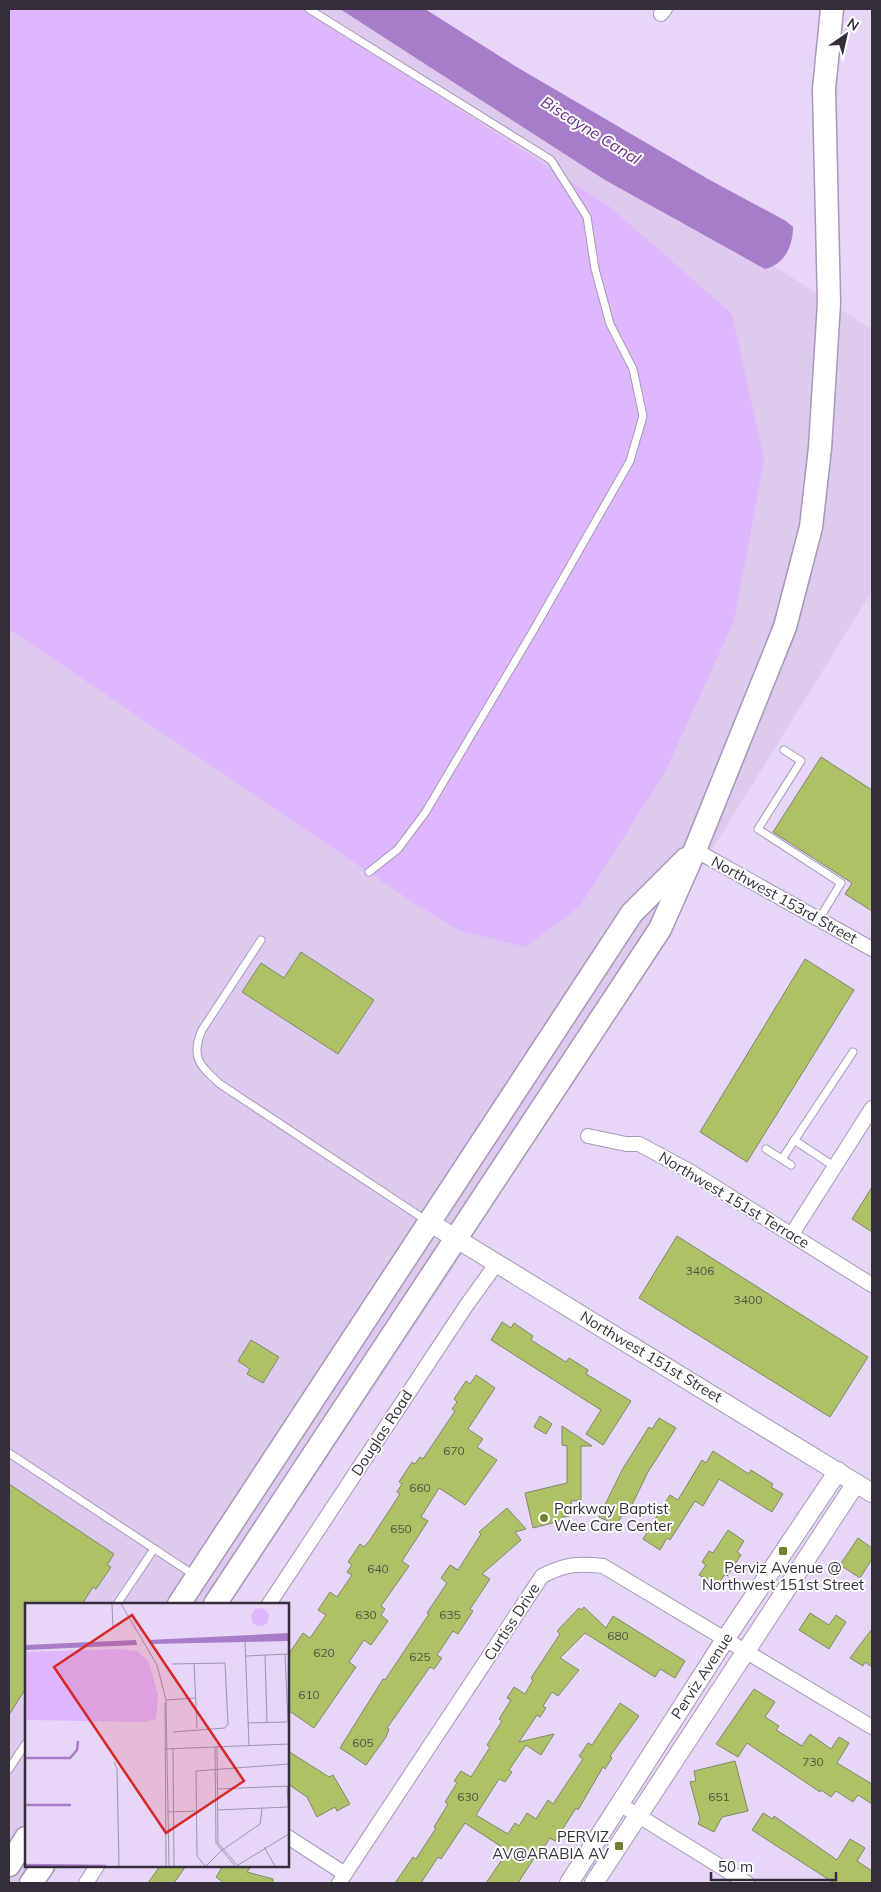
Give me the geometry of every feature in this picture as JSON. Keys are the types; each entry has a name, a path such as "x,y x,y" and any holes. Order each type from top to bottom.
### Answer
{"main road":[{"path":"215,1603 660,929 696,850 785,627 811,527 820,448 829,302 824,89 832,9"},
{"path":"180,1603 632,913 696,850"},
{"path":"9,1864 25,1840"},
{"path":"31,1883 42,1867"}],"street":[{"name":"Northwest 153rd Street","path":"696,850 872,950"},
{"path":"792,1234 872,1108"},
{"name":"Northwest 151st Terrace","path":"588,1136 626,1144 639,1144 691,1172 872,1285"},
{"name":"Northwest 151st Street","path":"429,1222 838,1471 872,1494"},
{"name":"Douglas Road","path":"270,1603 466,1306 497,1263"},
{"name":"Perviz Avenue","path":"569,1883 621,1805 726,1638 838,1471"},
{"name":"Perviz Avenue","path":"594,1883 856,1483"},
{"name":"Curtiss Drive","path":"342,1879 542,1576 561,1567 577,1563 604,1566 872,1727"},
{"path":"621,1805 747,1883"},
{"path":"289,1838 342,1879"},
{"path":"86,1883 96,1867"}],"lane":[{"path":"309,9 551,160 587,218 595,269 610,324 633,369 643,416 630,460 533,632 425,813 398,849 369,872"},
{"path":"784,750 801,761 758,829 841,883 818,919"},
{"path":"261,940 202,1030 198,1039 196,1056 202,1067 220,1084 429,1222"},
{"path":"782,1159 853,1052"},
{"path":"794,1140 835,1167"},
{"path":"766,1149 791,1165"},
{"path":"9,1453 197,1577"},
{"path":"118,1603 154,1549"},
{"path":"9,1769 25,1744"}],"shaded area":[{"path":"9,9 383,9 872,330 872,591 450,1273 231,1603 25,1603 25,1867 55,1867 45,1883 9,1883"},
{"path":"9,9 304,9 610,207 732,314 764,460 734,621 665,772 580,906 525,947 459,930 417,905 9,629"}],"water":[{"name":"Biscayne Canal","path":"340,9 425,9 515,66 708,179 786,221 793,227 793,234 786,254 772,267 765,269 605,180"}],"building":[{"path":"821,757 872,790 872,911 845,894 852,883 773,832"},
{"path":"301,952 374,1000 338,1054 242,992 261,963 284,978"},
{"path":"805,959 854,990 747,1162 700,1132"},
{"path":"872,1187 872,1232 852,1219"},
{"path":"677,1236 868,1357 830,1417 639,1298"},
{"path":"502,1322 511,1328 514,1323 533,1336 531,1340 566,1362 569,1358 588,1370 586,1374 631,1401 603,1445 586,1434 601,1410 491,1340"},
{"path":"251,1340 279,1357 263,1383 247,1374 250,1369 238,1361"},
{"path":"476,1375 495,1388 468,1429 483,1439 477,1447 497,1460 465,1505 439,1488 421,1517 428,1521 402,1561 409,1566 381,1606 385,1609 381,1615 388,1621 371,1645 364,1640 349,1662 356,1667 314,1728 289,1711 289,1654 303,1633 310,1638 326,1615 318,1610 330,1592 337,1597 352,1575 347,1572 352,1565 348,1562 360,1544 364,1547 370,1540 400,1494 397,1492 402,1484 399,1482 412,1462 415,1464 420,1457 423,1459 455,1411 452,1409 457,1402 454,1399 466,1381 470,1384"},
{"path":"540,1416 552,1424 546,1434 534,1427"},
{"path":"659,1418 676,1428 648,1472 627,1515 623,1513 617,1525 599,1517 622,1470 649,1427 652,1429"},
{"path":"562,1426 592,1446 581,1446 581,1500 571,1501 573,1515 563,1517 564,1520 533,1528 525,1493 567,1483 567,1446 562,1445"},
{"path":"713,1451 749,1474 751,1470 773,1484 771,1487 783,1494 772,1512 719,1479 703,1506 695,1501 670,1540 667,1538 660,1550 643,1539 670,1495 678,1500 702,1460 706,1463"},
{"path":"9,1484 114,1554 107,1565 111,1567 96,1589 93,1587 83,1603 25,1603 25,1690 9,1715"},
{"path":"507,1508 526,1529 515,1532 521,1540 482,1574 490,1579 470,1609 473,1611 458,1634 453,1631 437,1655 442,1658 434,1669 430,1667 387,1728 389,1729 386,1737 366,1765 340,1748 383,1679 385,1680 429,1614 427,1613 447,1583 441,1578 450,1565 458,1570 481,1534 479,1532"},
{"path":"728,1530 744,1541 737,1552 741,1555 727,1576 725,1574 717,1586 699,1575 706,1565 702,1562 709,1551 713,1553"},
{"path":"858,1538 872,1548 872,1559 860,1578 840,1565"},
{"path":"584,1607 606,1628 613,1616 685,1661 675,1678 660,1669 655,1677 585,1633 560,1658 579,1670 558,1696 552,1692 543,1706 546,1708 540,1717 537,1715 519,1742 554,1734 541,1755 526,1745 509,1770 512,1772 505,1782 499,1779 476,1815 508,1834 515,1823 519,1826 527,1813 536,1819 548,1800 553,1804 583,1759 579,1756 588,1743 592,1745 620,1703 639,1716 610,1756 612,1758 605,1769 603,1767 578,1810 576,1808 555,1841 550,1838 544,1847 542,1846 518,1883 486,1883 508,1851 465,1823 441,1859 438,1857 421,1883 395,1883 413,1857 416,1859 436,1828 434,1827 448,1804 445,1802 457,1783 454,1781 461,1771 471,1777 490,1747 487,1745 502,1721 499,1719 511,1700 507,1698 514,1687 525,1694 533,1680 531,1678 560,1634 557,1631 579,1608 581,1610"},
{"path":"810,1613 829,1625 836,1615 846,1622 829,1649 799,1630"},
{"path":"872,1629 872,1667 865,1662 863,1666 850,1658"},
{"path":"754,1689 775,1702 765,1717 779,1726 776,1730 802,1746 810,1734 831,1749 839,1737 849,1743 837,1763 872,1784 872,1804 858,1795 853,1802 836,1791 831,1797 821,1790 820,1792 747,1743 738,1757 716,1744"},
{"path":"289,1752 329,1777 333,1775 350,1804 337,1811 335,1807 317,1817 307,1797 289,1785"},
{"path":"735,1761 748,1811 722,1817 714,1832 698,1824 700,1819 690,1782 696,1781 694,1771"},
{"path":"763,1813 773,1819 774,1816 837,1860 850,1839 865,1848 857,1861 872,1871 872,1883 834,1883 752,1830"},
{"path":"159,1867 185,1867 174,1883 148,1883"},
{"path":"222,1867 250,1867 247,1872 273,1879 273,1883 224,1883 216,1877"}],"place":[{"name":"Parkway Baptist Wee Care Center","path":"544,1518"},
{"name":"Perviz Avenue @ Northwest 151st Street","path":"783,1551"},
{"name":"PERVIZ AV@ARABIA AV","path":"619,1846"}]}
